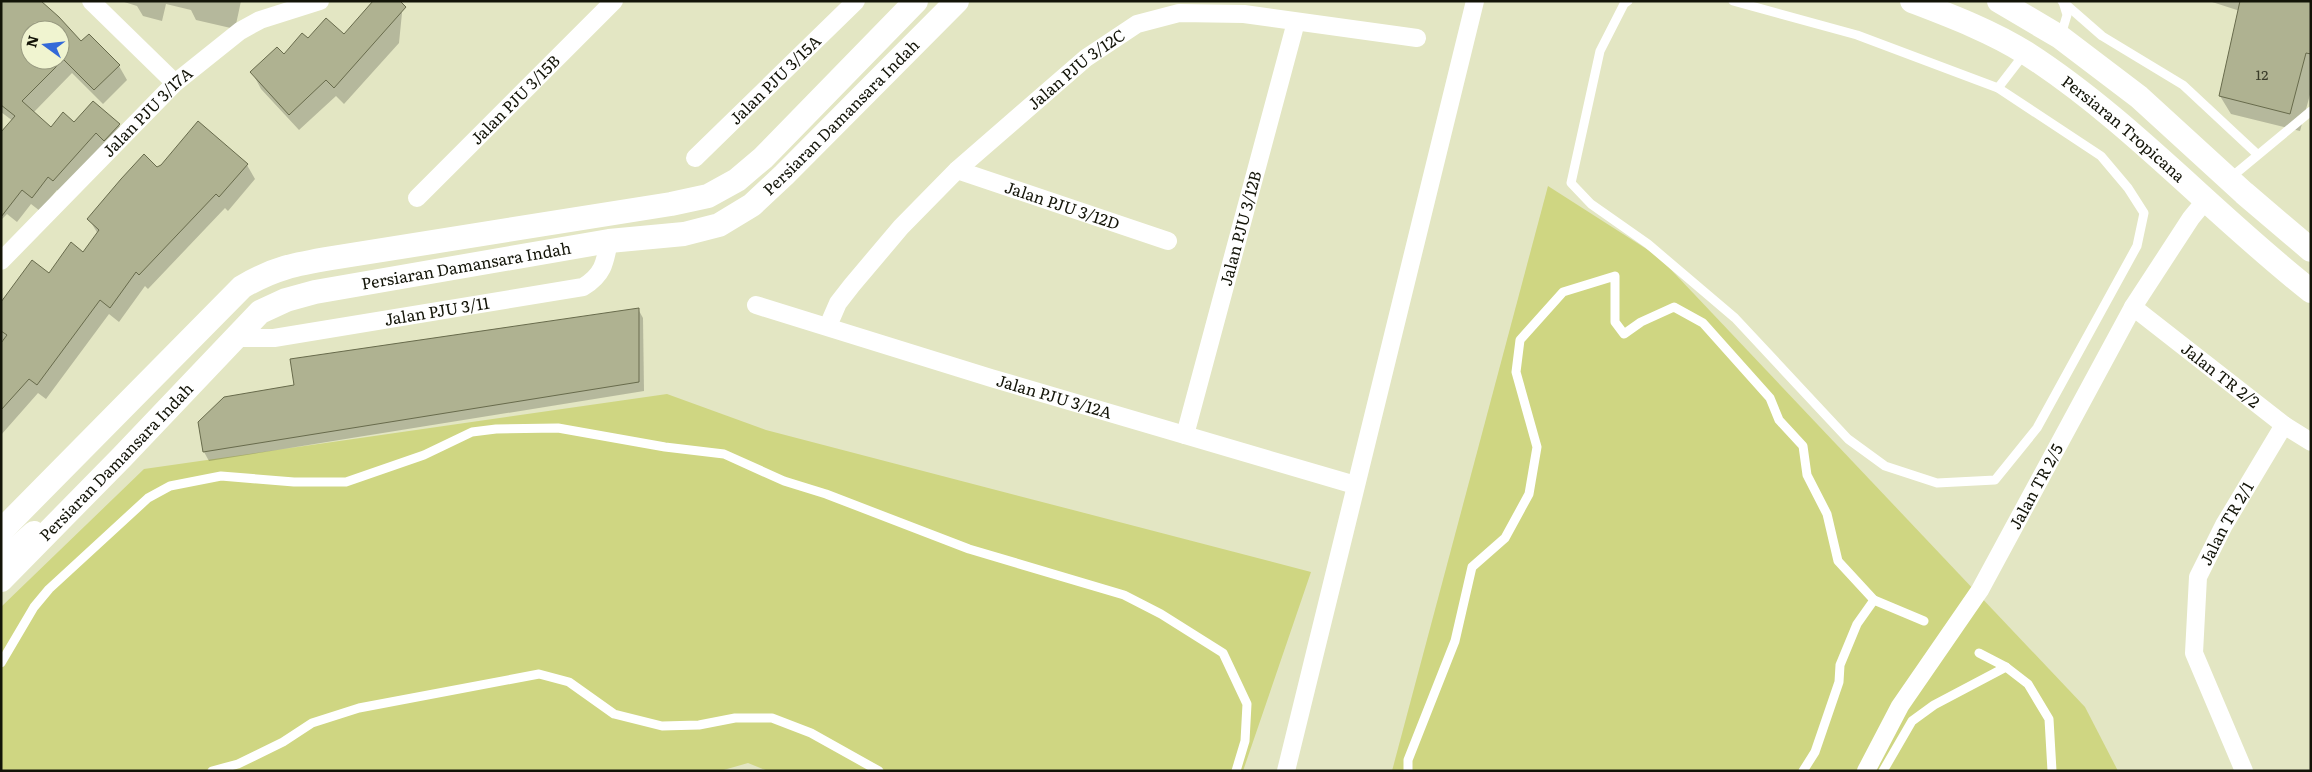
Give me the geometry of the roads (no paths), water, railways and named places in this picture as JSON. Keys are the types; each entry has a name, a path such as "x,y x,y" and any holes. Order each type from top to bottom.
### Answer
{"main road":[{"name":"Persiaran Damansara Indah","path":"1,530 242,287 265,274 288,266 671,204 708,196 737,180 763,158 916,1"},
{"name":"Persiaran Damansara Indah","path":"1,580 122,457 260,312 286,300 315,292 609,241 684,234 720,225 752,205 957,1"},
{"name":"Persiaran Tropicana","path":"1912,1 1955,17 2025,53 2114,120 2266,256 2311,291"},
{"name":"Persiaran Tropicana","path":"1999,1 2060,37 2139,97 2311,250"},
{"path":"2205,202 2229,179"},
{"path":"1,551 17,548 122,457"}],"street":[{"path":"91,1 175,83"},
{"name":"Jalan PJU 3/17A","path":"1,261 175,83 240,30 280,12 320,1"},
{"name":"Jalan PJU 3/15B","path":"416,198 614,1"},
{"name":"Jalan PJU 3/15A","path":"695,158 856,1"},
{"path":"1286,771 1475,1"},
{"name":"Jalan PJU 3/12C","path":"828,326 838,302 852,285 901,227 957,170 1086,58 1138,24 1179,13 1244,14 1417,38"},
{"name":"Jalan PJU 3/12B","path":"1185,436 1296,22"},
{"name":"Jalan PJU 3/12D","path":"957,170 1168,241"},
{"name":"Jalan TR 2/5","path":"1866,771 1900,706 1980,590 2133,307 2191,218 2205,202"},
{"name":"Jalan PJU 3/11","path":"235,338 274,338 583,287 596,279 602,269 609,241"},
{"name":"Jalan PJU 3/12A","path":"756,305 991,378 1355,485"},
{"name":"Jalan TR 2/2","path":"2133,307 2284,425 2311,442"},
{"name":"Jalan TR 2/1","path":"2244,771 2194,653 2198,577 2224,525 2284,425"}],"lane":[{"path":"1628,1 1624,4 1600,51 1571,182 1591,204 1648,244 1735,318 1848,439 1885,466 1937,483 1995,480 2037,428 2137,246 2144,213 2128,188 2102,156 1998,88 1857,35 1737,2"},
{"path":"2060,37 2067,15 2062,2"},
{"path":"2062,2 2102,36 2183,85 2258,154"},
{"path":"1998,88 2025,53"},
{"path":"2229,179 2311,111"},
{"path":"1408,771 1408,760 1455,641 1472,567 1505,538 1529,494 1537,447 1516,372 1520,340 1563,292 1615,276 1615,322 1624,334 1641,322 1674,307 1703,323 1770,398 1779,420 1803,446 1807,475 1827,514 1838,562 1874,600 1924,620"},
{"path":"1,663 34,607 49,589 148,498 170,486 221,476 294,482 346,482 424,455 472,432 496,428 558,428 665,447 724,454 784,480 826,494 969,549 1124,595 1161,614 1222,652 1247,704 1245,741 1236,771"},
{"path":"1803,771 1815,752 1838,682 1840,665 1857,624 1874,600"},
{"path":"1979,653 2006,667 2028,684 2049,719 2052,771"},
{"path":"1883,771 1912,721 1934,705 2006,667"},
{"path":"212,771 238,764 283,742 312,723 359,708 539,674 569,682 614,714 662,726 699,725 735,718 772,718 810,733 879,771"}]}
